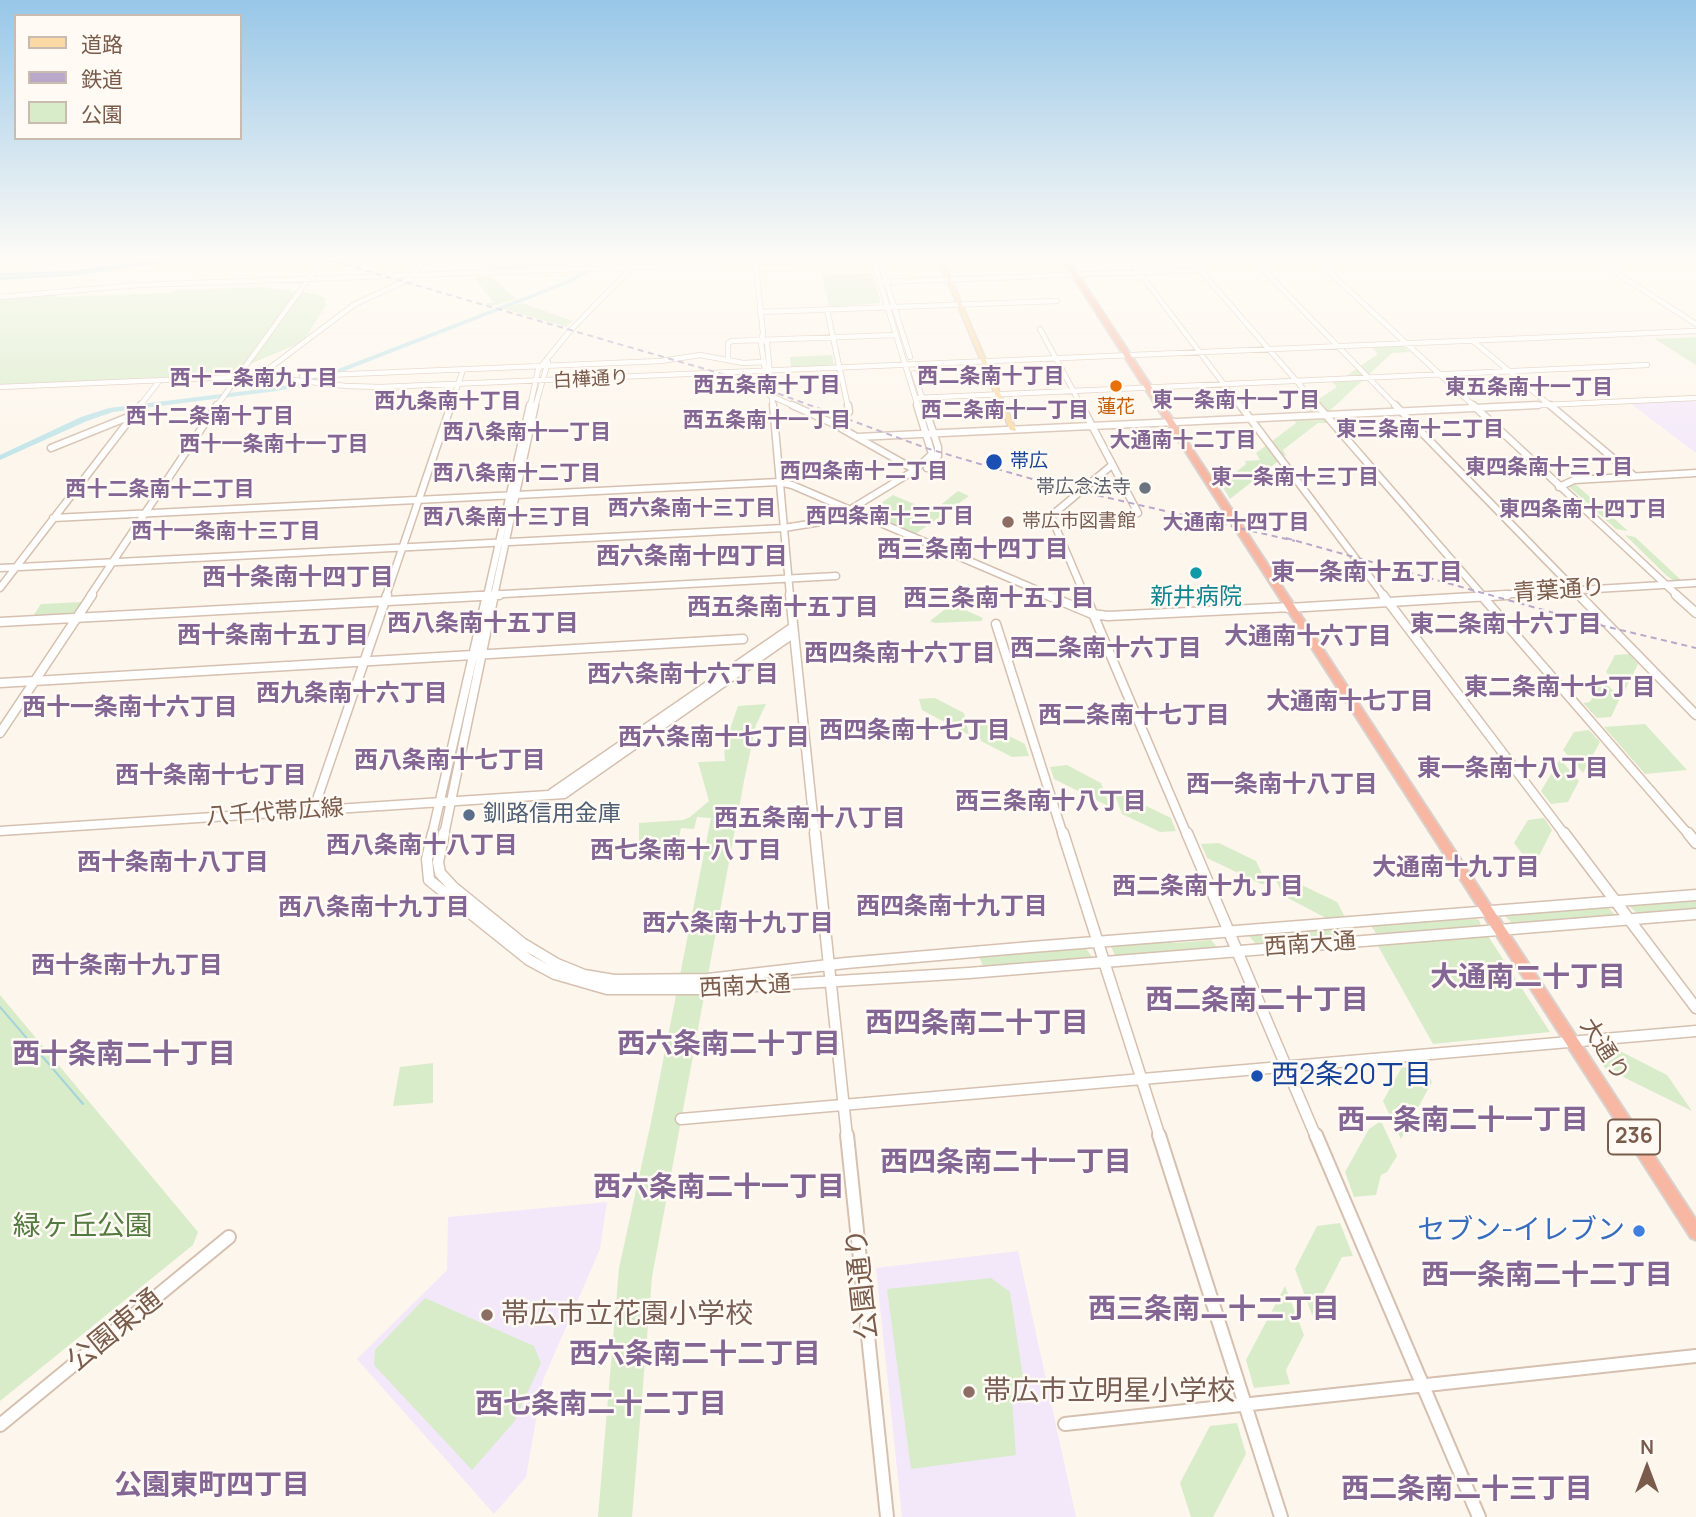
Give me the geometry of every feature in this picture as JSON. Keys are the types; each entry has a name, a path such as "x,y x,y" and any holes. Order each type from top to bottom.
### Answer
{"highway":[{"name":"大通り","path":"1109,327 1696,1233"}],"main road":[{"path":"970,327 1013,430"}],"street":[{"path":"0,733 235,378 273,327"},
{"path":"260,376 325,327"},
{"name":"西南大通","path":"577,327 542,366 444,802 427,859 429,880 529,960 555,974 581,983 628,991 831,982 1696,914"},
{"path":"762,327 763,362 771,396 794,630"},
{"path":"831,327 849,412 832,423"},
{"path":"895,327 909,364"},
{"path":"0,568 828,526 922,472 934,461 938,447 931,433 897,327"},
{"path":"1181,327 1696,1008"},
{"path":"1250,327 1696,843"},
{"path":"1319,327 1696,715"},
{"path":"1388,327 1543,471 1696,605"},
{"path":"1040,329 1138,513"},
{"path":"538,382 1696,331"},
{"path":"727,359 730,342 896,335"},
{"path":"763,340 767,343 766,371"},
{"path":"1473,341 1634,476"},
{"path":"285,379 315,381 336,375 668,361 700,355 743,363 763,362"},
{"path":"920,397 1647,365"},
{"path":"313,811 463,370"},
{"path":"691,376 766,371"},
{"name":"白樺通り","path":"0,388 260,376 315,381 360,390 691,376 762,392"},
{"name":"白樺通り","path":"702,376 762,392 832,423 915,470"},
{"name":"白樺通り","path":"235,378 285,379"},
{"path":"0,588 159,382"},
{"path":"857,437 1696,398"},
{"path":"51,449 132,415"},
{"path":"853,513 926,462 932,454 931,433"},
{"path":"1112,465 1051,516 1479,1517"},
{"path":"1561,486 1574,480 1696,473"},
{"path":"53,518 779,482"},
{"name":"青葉通り","path":"779,482 1093,617 1696,583"},
{"path":"0,622 836,576"},
{"path":"1670,585 1696,613"},
{"path":"996,624 1282,1517"},
{"name":"八千代帯広線","path":"0,831 564,794 794,630"},
{"name":"公園通り","path":"794,630 887,1517"},
{"path":"0,683 743,639"},
{"name":"西南大通","path":"444,802 440,873 453,887 522,943 557,964 584,975 646,981 708,979 829,965 1696,895"},
{"path":"681,1119 1696,1031"},
{"name":"公園東通","path":"0,1425 229,1237"},
{"path":"1065,1424 1696,1356"}],"shaded area":[{"path":"1696,402 1696,453 1630,403"},
{"name":"帯広市立花園小学校","path":"607,1202 600,1249 543,1380 526,1477 494,1514 357,1359 447,1270 448,1217"},
{"name":"帯広市立明星小学校","path":"1018,1251 1076,1517 902,1517 876,1268"}],"green space":[{"path":"0,327 313,327 300,343 224,375 0,385"},
{"path":"1696,337 1696,365 1655,339"},
{"path":"1403,345 1410,352 1392,353 1323,417 1327,423 1318,423 1283,450 1286,455 1230,499 1221,484 1246,464 1245,461 1260,460 1256,453 1296,423 1293,419 1307,413 1319,399 1337,387 1331,381 1349,379 1346,376 1378,354 1371,346"},
{"path":"832,355 834,366 791,367 790,357"},
{"path":"1573,482 1627,531 1616,529 1567,485"},
{"path":"958,491 969,496 917,533 911,533 866,513 893,495 930,508 938,507"},
{"path":"1625,535 1635,537 1682,581 1674,581 1667,576"},
{"path":"83,602 75,614 33,616 41,604"},
{"path":"954,605 983,618 981,621 930,621"},
{"path":"1629,654 1638,664 1624,692 1606,672 1615,655"},
{"path":"1602,679 1620,698 1611,717 1597,718 1583,703 1590,702"},
{"path":"935,698 964,713 969,735 922,710 919,699"},
{"path":"766,704 756,725 744,781 652,1277 632,1517 598,1517 619,1268 651,1122 711,818 697,817 694,829 681,828 678,843 651,841 646,860 627,861 639,842 639,823 683,820 709,801 698,762 725,761 724,746 738,706"},
{"path":"975,719 1025,744 1029,756 1012,757 981,741"},
{"path":"1645,724 1687,770 1645,774 1604,727"},
{"path":"1589,730 1600,742 1583,773 1563,750 1574,732"},
{"path":"1560,759 1579,781 1568,802 1551,804 1541,791"},
{"path":"1067,765 1101,783 1110,807 1054,779 1050,767"},
{"path":"1113,790 1171,818 1176,831 1160,832 1122,814"},
{"path":"1544,818 1552,830 1533,868 1514,843 1528,820"},
{"path":"1219,843 1256,861 1267,884 1261,884 1207,858 1201,844"},
{"path":"1273,875 1281,875 1337,902 1345,917 1326,918 1284,896"},
{"path":"1696,899 1696,911 1639,915 1629,906 1630,904"},
{"path":"1607,906 1616,916 1512,923 1505,916 1506,914"},
{"path":"1479,920 1482,928 1378,936 1371,926 1372,924"},
{"path":"1347,927 1355,937 1255,943 1249,936 1251,934"},
{"path":"1488,936 1550,1032 1433,1044 1378,946"},
{"path":"1211,940 1217,947 1215,950 1116,957 1111,947 1113,944"},
{"path":"1085,947 1092,957 1088,959 984,968 979,957"},
{"name":"緑ヶ丘公園","path":"0,995 198,1232 193,1245 0,1401"},
{"path":"1614,1048 1667,1075 1692,1111 1605,1068 1593,1050"},
{"path":"433,1063 433,1103 393,1106 400,1067"},
{"path":"1423,1065 1432,1082 1401,1139 1383,1101 1402,1067"},
{"path":"1381,1121 1397,1156 1387,1172 1381,1175 1376,1195 1354,1197 1345,1172 1369,1129"},
{"path":"1340,1223 1353,1256 1342,1257 1312,1315 1295,1269 1317,1226"},
{"path":"991,1278 1010,1292 1023,1377 1012,1399 1016,1455 911,1469 887,1289"},
{"path":"1285,1286 1304,1335 1286,1370 1290,1384 1254,1388 1246,1360"},
{"path":"425,1298 534,1346 541,1363 514,1422 472,1470 374,1365 375,1350"},
{"path":"1237,1423 1246,1454 1213,1517 1191,1517 1180,1483 1210,1426"}],"waterway":[{"path":"0,458 84,419 112,410 309,383 453,327"},
{"path":"0,1007 83,1104"}],"railway":[{"path":"559,327 736,378 926,448 990,467 1057,486 1295,541"},
{"path":"1286,538 1583,621 1696,648"}],"place":[{"name":"蓮花","path":"1116,386"},
{"name":"帯広","path":"994,462"},
{"name":"帯広念法寺","path":"1145,488"},
{"name":"帯広市図書館","path":"1008,522"},
{"name":"新井病院","path":"1196,573"},
{"name":"釧路信用金庫","path":"469,815"},
{"name":"西2条20丁目","path":"1257,1076"},
{"name":"セブン-イレブン","path":"1639,1231"},
{"name":"帯広市立花園小学校","path":"487,1315"},
{"name":"帯広市立明星小学校","path":"969,1392"}],"district":[{"name":"西二条南十丁目","path":"991,377"},
{"name":"西十二条南九丁目","path":"254,379"},
{"name":"西五条南十丁目","path":"767,386"},
{"name":"東五条南十一丁目","path":"1529,388"},
{"name":"東一条南十一丁目","path":"1236,401"},
{"name":"西九条南十丁目","path":"448,402"},
{"name":"西二条南十一丁目","path":"1005,411"},
{"name":"西十二条南十丁目","path":"210,417"},
{"name":"西五条南十一丁目","path":"767,421"},
{"name":"東三条南十二丁目","path":"1420,430"},
{"name":"西八条南十一丁目","path":"527,433"},
{"name":"大通南十二丁目","path":"1183,441"},
{"name":"西十一条南十一丁目","path":"274,445"},
{"name":"東四条南十三丁目","path":"1549,468"},
{"name":"西四条南十二丁目","path":"864,472"},
{"name":"西八条南十二丁目","path":"517,474"},
{"name":"東一条南十三丁目","path":"1295,478"},
{"name":"西十二条南十二丁目","path":"160,490"},
{"name":"西六条南十三丁目","path":"692,509"},
{"name":"東四条南十四丁目","path":"1583,510"},
{"name":"西四条南十三丁目","path":"890,517"},
{"name":"西八条南十三丁目","path":"507,518"},
{"name":"大通南十四丁目","path":"1236,523"},
{"name":"西十一条南十三丁目","path":"226,532"},
{"name":"西三条南十四丁目","path":"973,550"},
{"name":"西六条南十四丁目","path":"692,557"},
{"name":"東一条南十五丁目","path":"1367,573"},
{"name":"西十条南十四丁目","path":"298,578"},
{"name":"西三条南十五丁目","path":"999,599"},
{"name":"西五条南十五丁目","path":"783,608"},
{"name":"西八条南十五丁目","path":"483,624"},
{"name":"東二条南十六丁目","path":"1506,625"},
{"name":"西十条南十五丁目","path":"273,636"},
{"name":"大通南十六丁目","path":"1308,637"},
{"name":"西二条南十六丁目","path":"1106,649"},
{"name":"西四条南十六丁目","path":"900,654"},
{"name":"西六条南十六丁目","path":"683,675"},
{"name":"東二条南十七丁目","path":"1560,688"},
{"name":"西九条南十六丁目","path":"352,694"},
{"name":"大通南十七丁目","path":"1350,702"},
{"name":"西十一条南十六丁目","path":"130,708"},
{"name":"西二条南十七丁目","path":"1134,716"},
{"name":"西四条南十七丁目","path":"915,731"},
{"name":"西六条南十七丁目","path":"714,738"},
{"name":"西八条南十七丁目","path":"450,761"},
{"name":"東一条南十八丁目","path":"1513,769"},
{"name":"西十条南十七丁目","path":"211,776"},
{"name":"西一条南十八丁目","path":"1282,785"},
{"name":"西三条南十八丁目","path":"1051,802"},
{"name":"西五条南十八丁目","path":"810,819"},
{"name":"西八条南十八丁目","path":"422,846"},
{"name":"西七条南十八丁目","path":"686,851"},
{"name":"西十条南十八丁目","path":"173,863"},
{"name":"大通南十九丁目","path":"1456,868"},
{"name":"西二条南十九丁目","path":"1208,887"},
{"name":"西四条南十九丁目","path":"952,907"},
{"name":"西八条南十九丁目","path":"374,908"},
{"name":"西六条南十九丁目","path":"738,924"},
{"name":"西十条南十九丁目","path":"127,966"},
{"name":"大通南二十丁目","path":"1528,978"},
{"name":"西二条南二十丁目","path":"1257,1001"},
{"name":"西四条南二十丁目","path":"977,1024"},
{"name":"西六条南二十丁目","path":"729,1045"},
{"name":"西十条南二十丁目","path":"124,1055"},
{"name":"西一条南二十一丁目","path":"1463,1121"},
{"name":"西四条南二十一丁目","path":"1006,1163"},
{"name":"西六条南二十一丁目","path":"719,1188"},
{"name":"西一条南二十二丁目","path":"1547,1276"},
{"name":"西三条南二十二丁目","path":"1214,1310"},
{"name":"西六条南二十二丁目","path":"695,1355"},
{"name":"西七条南二十二丁目","path":"601,1405"},
{"name":"公園東町四丁目","path":"212,1486"},
{"name":"西二条南二十三丁目","path":"1467,1490"}]}
